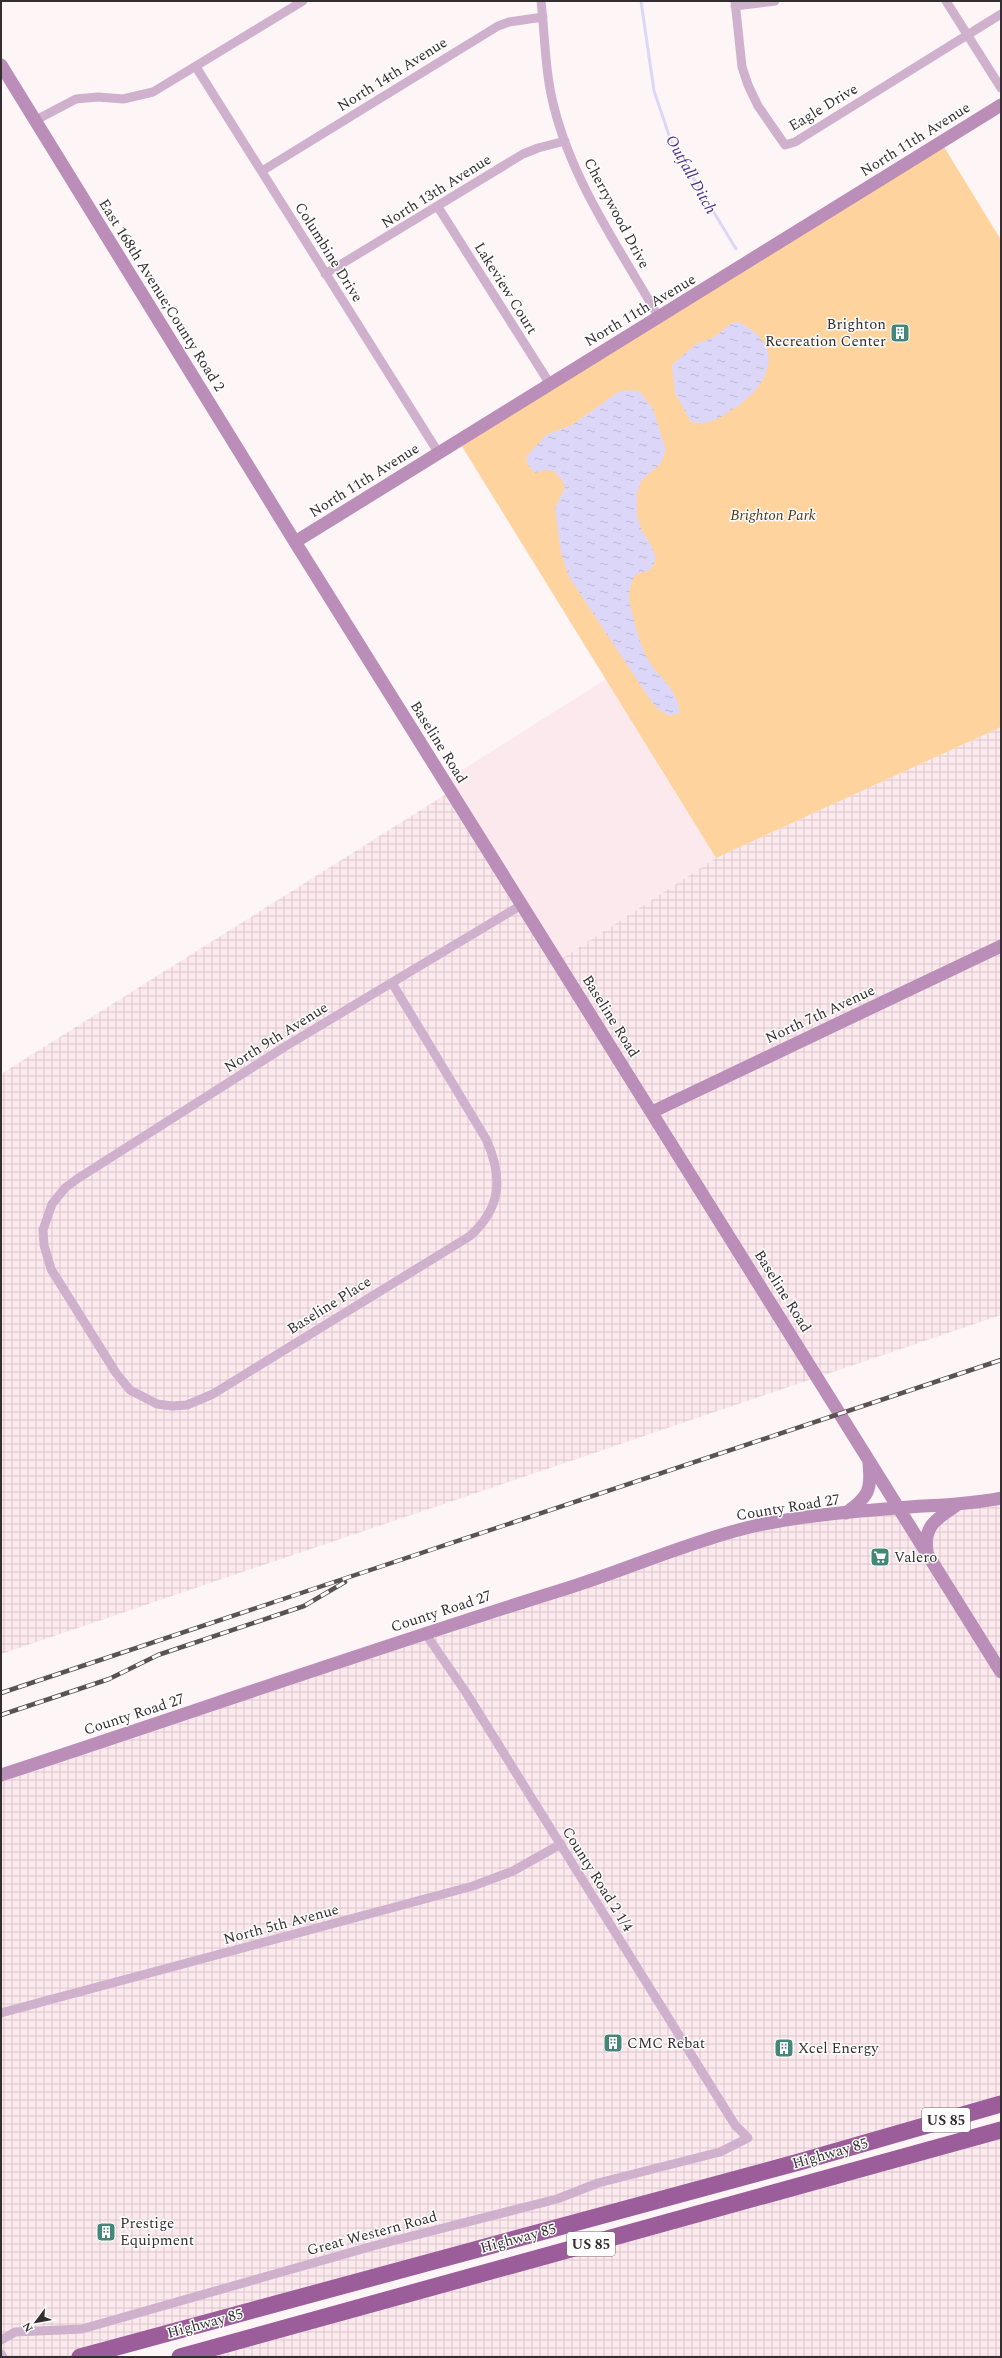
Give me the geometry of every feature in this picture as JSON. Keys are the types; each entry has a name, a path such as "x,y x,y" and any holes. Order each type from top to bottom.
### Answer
{"highway":[{"name":"Highway 85","path":"80,2357 799,2162 1001,2104"},
{"name":"Highway 85","path":"180,2357 1001,2130"}],"street":[{"path":"36,120 76,99 98,97 123,99 148,94 196,67 303,1"},
{"name":"Cherrywood Drive","path":"541,1 553,107 579,177 658,316"},
{"path":"735,4 776,1"},
{"path":"946,1 1001,88"},
{"name":"Eagle Drive","path":"735,4 742,66 748,85 758,106 785,145 795,142 967,35"},
{"path":"967,35 1001,14"},
{"name":"North 14th Avenue","path":"262,171 498,26 509,22 543,17"},
{"name":"East 168th Avenue;County Road 2","path":"1,65 295,542"},
{"name":"Columbine Drive","path":"196,67 438,452"},
{"name":"North 11th Avenue","path":"295,542 438,452 658,316 722,279 1001,105"},
{"name":"North 13th Avenue","path":"325,274 438,208 481,178 523,154 538,148 566,141"},
{"name":"Lakeview Court","path":"438,208 550,384"},
{"name":"Baseline Road","path":"295,542 523,904 899,1508"},
{"name":"North 9th Avenue","path":"52,1204 65,1188 77,1179 286,1046 523,904"},
{"name":"North 7th Avenue","path":"652,1112 1001,946"},
{"name":"Baseline Place","path":"52,1204 43,1230 47,1259 55,1276 116,1373 130,1390 157,1404 172,1406 187,1405 213,1394 470,1236 489,1214 496,1198 497,1171 494,1156 392,983"},
{"path":"844,1514 863,1500 869,1489 868,1459"},
{"name":"County Road 27","path":"1,1775 425,1633 577,1585 712,1538 763,1524 899,1508 958,1504 1001,1498"},
{"path":"928,1554 925,1537 928,1530 935,1519 958,1504"},
{"path":"899,1508 1001,1672"},
{"name":"County Road 2 1/4","path":"425,1633 447,1663 735,2125 748,2138"},
{"name":"North 5th Avenue","path":"1,2012 473,1886 513,1871 561,1844"},
{"name":"Great Western Road","path":"1,2340 15,2332 82,2330 373,2246 557,2199 598,2183 720,2152 748,2138"}],"shaded area":[{"path":"606,679 716,858 558,961 445,781"},
{"path":"1001,727 1001,1315 1,1654 1,1074 451,791 558,961 716,858"},
{"path":"1001,1498 1001,2104 80,2357 1,2357 1,1775 711,1538 899,1508 925,1537 958,1504"},
{"path":"1001,2130 1001,2357 180,2357"}],"green space":[{"name":"Brighton Park","path":"941,142 1001,240 1001,727 716,858 458,440"}],"water":[{"path":"738,322 753,331 763,342 768,353 768,365 764,377 757,389 733,409 708,422 691,422 675,393 672,365 696,344 714,337 732,323"},
{"path":"631,390 640,392 653,409 666,450 661,463 641,481 637,494 637,516 642,531 652,547 656,559 651,569 635,575 630,587 629,599 636,628 646,656 650,664 671,689 678,704 680,713 670,716 659,710 651,701 569,577 561,553 555,509 565,487 562,480 554,471 545,470 535,473 528,465 526,457 546,435 572,425 618,392"}],"waterway":[{"name":"Outfall Ditch","path":"641,1 654,91 671,141 736,249"}],"railway":[{"path":"1,1693 1001,1360"},
{"path":"1,1715 109,1679 158,1655 304,1606 345,1582"}],"place":[{"name":"Brighton Recreation Center","path":"900,333"},
{"name":"Valero","path":"880,1557"},
{"name":"CMC Rebat","path":"613,2043"},
{"name":"Xcel Energy","path":"784,2048"},
{"name":"Prestige Equipment","path":"106,2232"}]}
